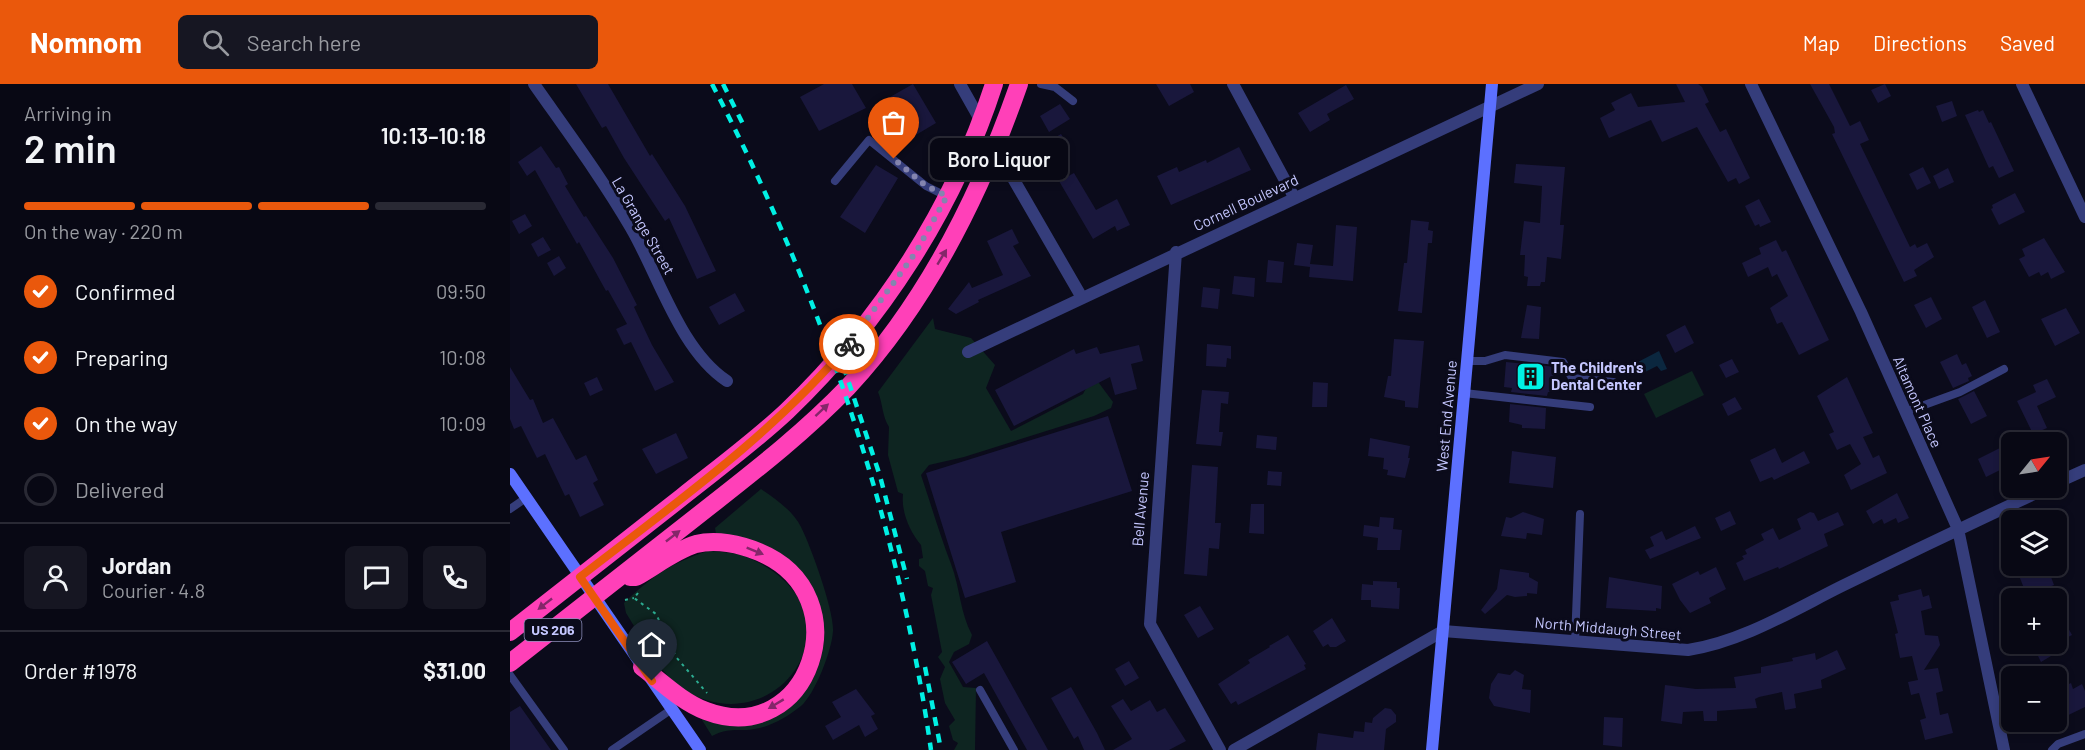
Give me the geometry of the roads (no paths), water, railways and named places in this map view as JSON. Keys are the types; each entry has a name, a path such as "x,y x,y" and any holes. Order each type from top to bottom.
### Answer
{"highway":[{"name":"US 206","path":"510,632 749,444 813,384 862,329 916,252 947,196 981,123 994,84"},
{"name":"US 206","path":"510,663 755,471 848,386 888,335 939,261 978,192 1019,84"},
{"path":"622,576 636,577 695,544 734,545 763,554 789,572 805,591 815,617 814,658 807,673 790,694 761,712 729,716 704,710 685,700 642,667"}],"street":[{"name":"La Grange Street","path":"534,84 631,227 691,344 710,370 727,381"},
{"path":"960,84 981,123"},
{"path":"1233,84 1294,197"},
{"name":"West End Avenue","path":"1432,750 1492,84"},
{"name":"Cornell Boulevard","path":"968,352 1082,296 1538,84"},
{"name":"Altamont Place","path":"1751,84 1958,529 2004,750"},
{"path":"2022,84 2085,217"},
{"path":"996,149 1082,296"},
{"name":"Bell Avenue","path":"1176,252 1150,624 1220,750"},
{"path":"2067,478 2085,470"},
{"path":"510,474 700,750"},
{"name":"North Middaugh Street","path":"1443,631 1688,650 1705,648 1802,607 1958,529 2026,498"},
{"path":"1234,750 1443,631"}],"lane":[{"path":"1041,84 1055,87 1072,101"},
{"path":"835,181 869,140 926,186 947,196"},
{"path":"1467,361 1485,362 1505,356 1563,362 1572,378 1613,382"},
{"path":"1905,412 1960,392 2004,369"},
{"path":"1464,393 1590,407"},
{"path":"510,509 526,498"},
{"path":"1575,641 1580,514"},
{"path":"510,675 564,750"},
{"path":"980,690 1014,750"},
{"path":"612,750 672,709"},
{"path":"2052,750 2058,744 2085,734"}],"water":[{"path":"1659,351 1667,369 1661,371 1657,366 1641,374 1636,363"}],"railway":[{"path":"712,84 787,243 850,408 876,492 898,578 917,664 931,750"},
{"path":"723,84 744,126"},
{"path":"838,350 880,476 907,579"},
{"path":"925,667 941,750"}],"place":[{"name":"Boro Liquor","path":"894,159"},
{"name":"The Children's Dental Center","path":"1530,377"}]}
